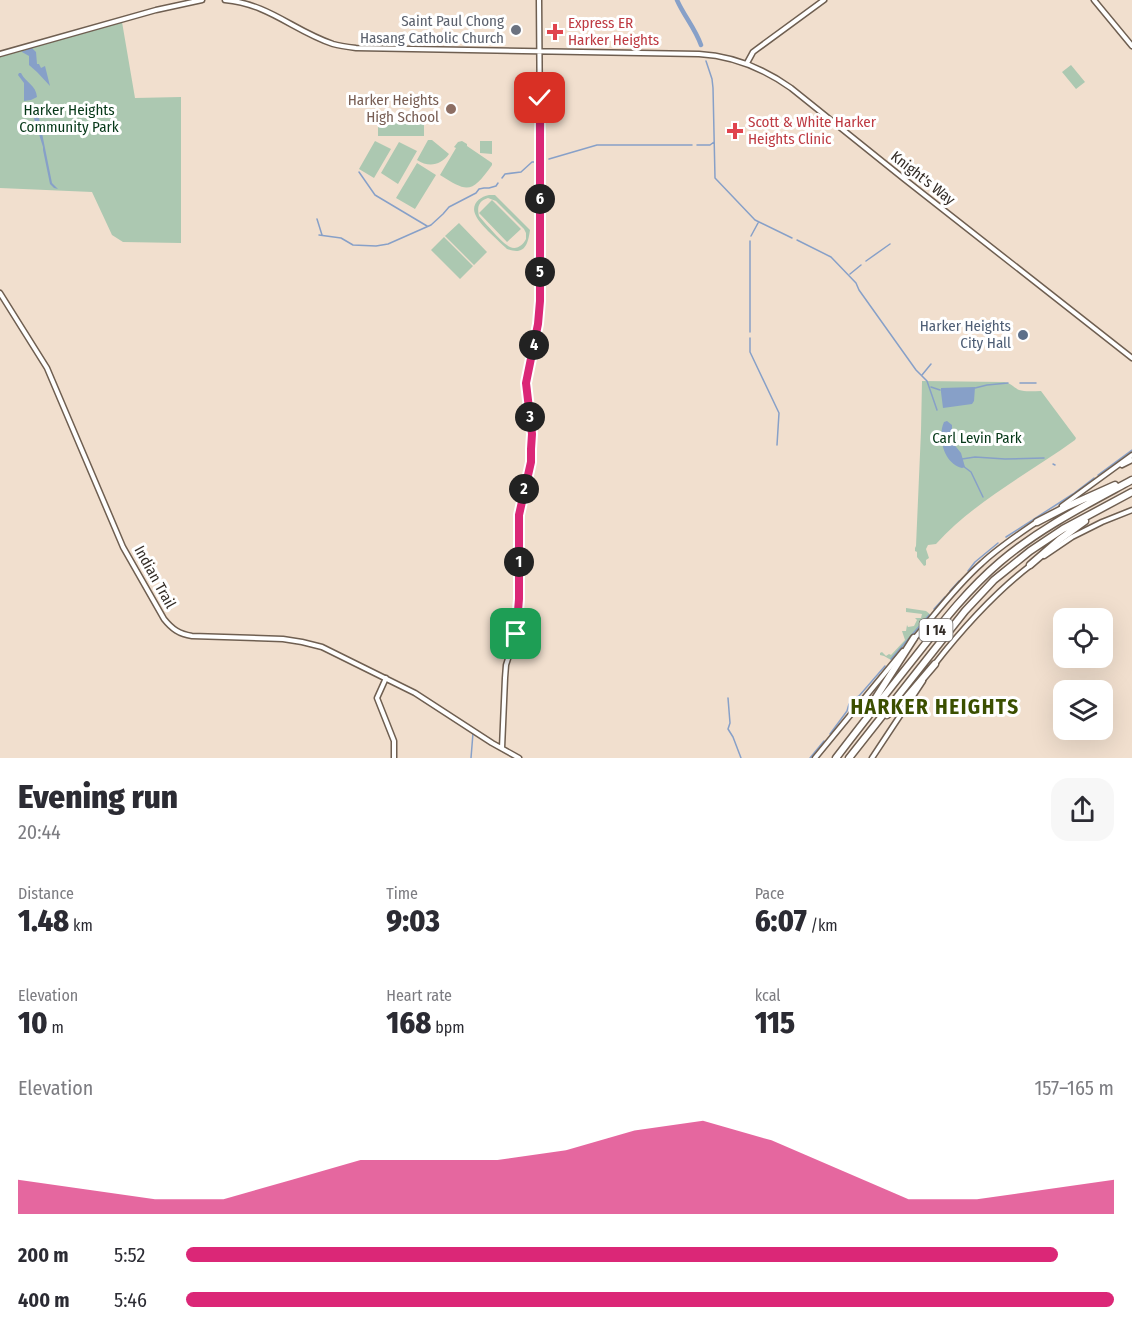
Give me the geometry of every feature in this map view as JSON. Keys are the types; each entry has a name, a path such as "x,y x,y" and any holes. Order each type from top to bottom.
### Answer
{"highway":[{"path":"1037,522 1132,479"},
{"name":"I 14","path":"836,758 956,605 999,563 1053,524 1132,479"},
{"path":"1030,565 1077,526 1131,493"},
{"name":"I 14","path":"849,758 965,611 994,580 1053,536 1131,493"},
{"path":"860,726 914,638"},
{"path":"873,727 906,698 935,664"}],"main road":[{"path":"0,54 156,10 202,0"},
{"name":"Knight's Way","path":"228,0 242,1 325,40 346,47 699,54 726,57 747,63 763,70 791,88 1132,358"},
{"path":"502,749 506,672 519,616 519,515 531,462 532,434 526,383 539,314 539,0"},
{"path":"747,63 753,52 824,0"},
{"path":"1094,0 1132,46"},
{"name":"Indian Trail","path":"0,293 47,368 123,547 172,629 192,636 257,637 302,642 322,647 428,701 519,758"},
{"path":"815,758 890,665 981,563 1132,457"},
{"path":"872,758 935,664 987,603 1030,565 1072,537 1132,510"},
{"path":"386,678 377,698 394,741 394,758"}],"green space":[{"name":"Harker Heights Community Park","path":"122,22 135,98 181,97 181,243 123,242 112,235 92,192 0,188 0,56"},
{"path":"1071,65 1085,82 1076,89 1062,72"},
{"path":"378,122 424,123 424,136 378,136"},
{"path":"428,140 432,140 449,154 442,161 430,165 417,160"},
{"path":"375,141 391,149 374,178 359,169"},
{"path":"462,141 492,163 479,181 469,187 457,185 440,175 456,148 454,147"},
{"path":"480,141 492,141 492,154 480,153"},
{"path":"399,142 417,151 398,184 381,173"},
{"path":"417,163 436,175 415,209 396,198"},
{"path":"495,195 530,230 527,244 522,250 507,249 478,220 474,208 485,196","holes":["488,198 496,201 524,229 526,239 520,246 513,248 507,245 479,216 478,208 482,201"]},
{"path":"492,200 521,229 507,242 479,213"},
{"path":"459,223 487,252 474,265 445,236"},
{"path":"444,237 473,266 460,279 431,250"},
{"name":"Carl Levin Park","path":"922,381 1004,382 1021,391 1041,391 1076,438 985,501 936,544 928,545 926,549 929,558 924,566 915,551"},
{"path":"906,608 926,611 931,615 891,660 880,653 886,656 891,655 905,640 902,631 906,631 907,625 908,627 914,626 917,620 915,618 921,618 922,614 906,612"}],"water":[{"path":"31,47 36,52 37,64 41,68 45,66 50,86 29,65 29,56 22,52"},
{"path":"19,73 33,87 37,97 24,101 24,83"},
{"path":"35,105 38,106 52,183 58,189 50,184 43,147 32,112"},
{"path":"975,387 972,404 943,408 941,388"},
{"path":"947,421 952,425 952,442 961,453 965,467 962,468 951,461 944,449 941,435 944,422"}],"waterway":[{"path":"677,0 701,45"},
{"path":"706,61 713,88 715,178 755,220 792,238"},
{"path":"697,145 710,145 714,142"},
{"path":"549,159 597,145 692,145"},
{"path":"502,178 505,174 521,172 532,162 536,162"},
{"path":"359,172 375,195 427,226"},
{"path":"319,235 341,238 353,245 388,244 431,225 449,207 476,193 479,189 496,186 498,183"},
{"path":"317,219 322,235"},
{"path":"751,236 758,223"},
{"path":"797,240 831,257 856,283 916,370 927,381 937,410"},
{"path":"750,241 750,332"},
{"path":"866,261 890,244"},
{"path":"850,274 861,265"},
{"path":"750,338 750,352 779,413 777,445"},
{"path":"922,375 931,364"},
{"path":"975,388 1008,383"},
{"path":"1020,383 1036,383"},
{"path":"931,387 940,390"},
{"path":"1098,475 1132,450"},
{"path":"962,459 975,457 1044,458"},
{"path":"963,466 971,472 983,497"},
{"path":"1006,537 1094,478"},
{"path":"968,571 975,562 998,543"},
{"path":"950,591 959,581"},
{"path":"934,609 945,597"},
{"path":"891,659 929,615"},
{"path":"854,699 885,666"},
{"path":"728,698 730,723 728,729 741,758"},
{"path":"830,734 847,711 849,704"},
{"path":"471,758 473,733"},
{"path":"810,758 824,741"}],"place":[{"name":"Saint Paul Chong Hasang Catholic Church","path":"516,30"},
{"name":"Express ER Harker Heights","path":"555,32"},
{"name":"Harker Heights High School","path":"451,109"},
{"name":"Scott & White Harker Heights Clinic","path":"735,131"},
{"name":"Harker Heights City Hall","path":"1023,335"}],"district":[{"name":"HARKER HEIGHTS","path":"935,707"}],"route":[{"path":"516,634 519,616 518,526 520,506 531,462 532,434 526,383 538,324 540,301 540,98"}]}
